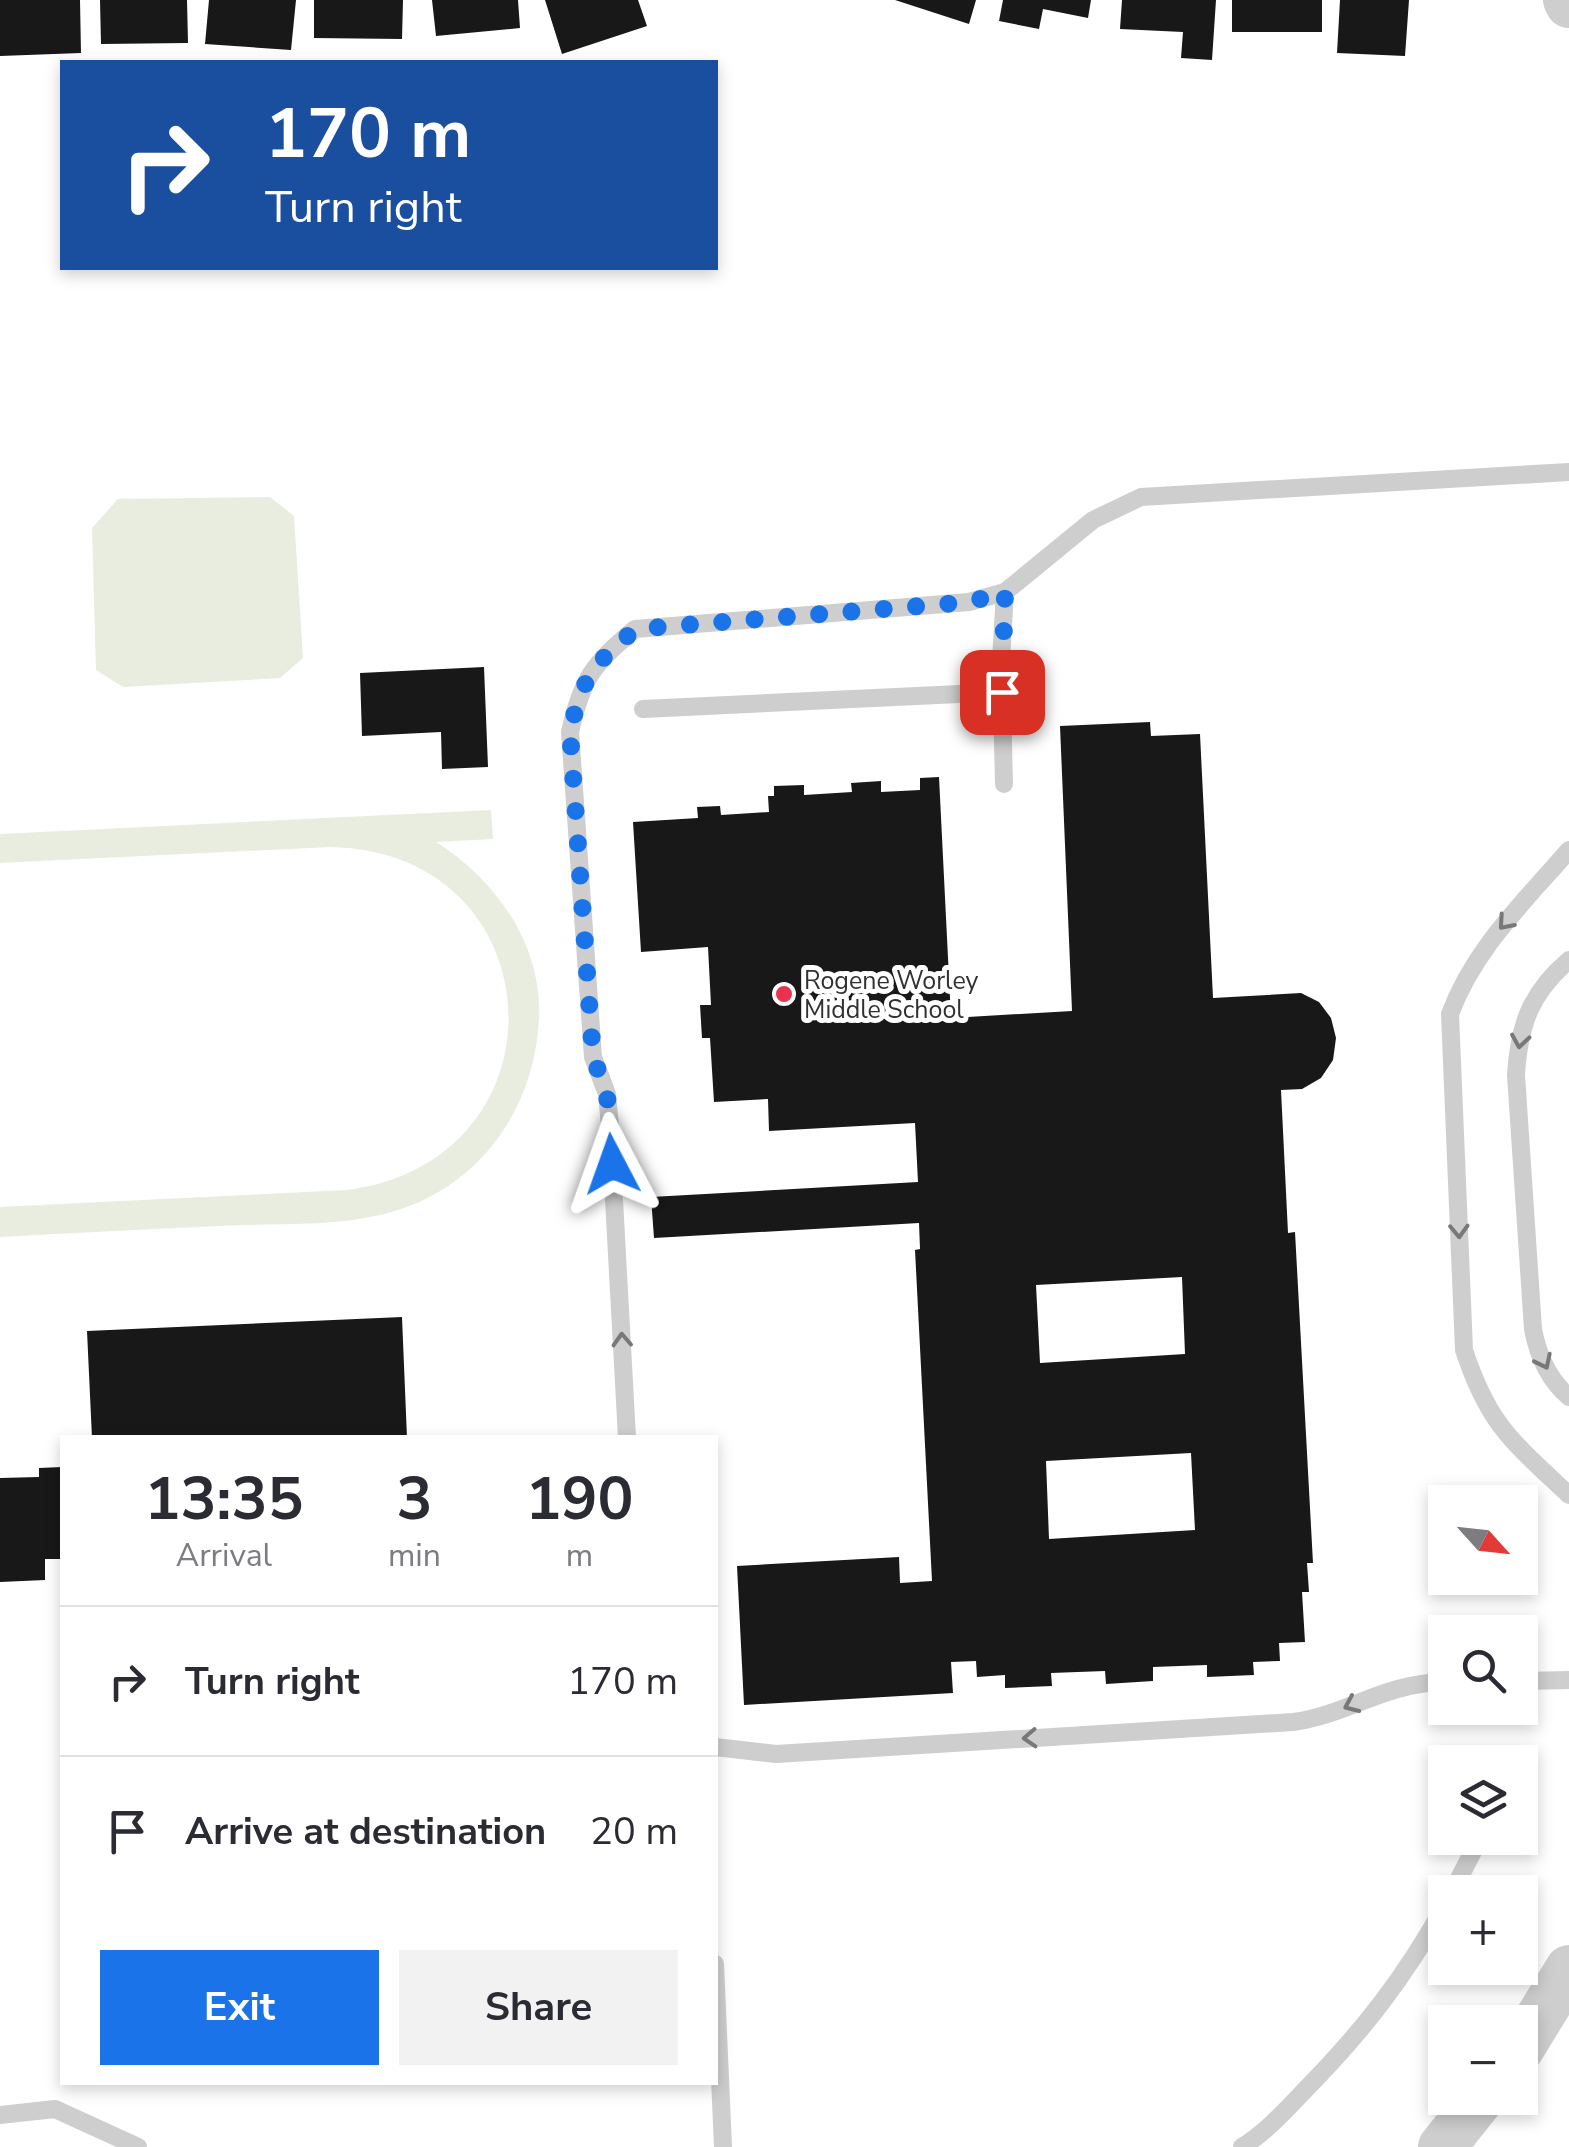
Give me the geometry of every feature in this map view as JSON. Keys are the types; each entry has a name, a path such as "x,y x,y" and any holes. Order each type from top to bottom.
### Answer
{"street":[{"path":"1538,2020 1569,1969"},
{"path":"1442,2147 1467,2115"}],"lane":[{"path":"627,1435 610,1126 607,1094 593,1057 570,732 579,691 603,655 636,629 969,602 1005,592 1093,520 1141,497 1569,472"},
{"path":"1004,784 1005,592"},
{"path":"643,710 1002,692"},
{"path":"1569,850 1481,952 1464,978 1450,1014 1464,1350 1479,1396 1503,1434 1569,1495"},
{"path":"1569,960 1548,978 1528,1006 1518,1038 1516,1076 1533,1329 1548,1374 1569,1397"},
{"path":"1538,1681 1569,1680"},
{"path":"718,1747 776,1754 1293,1722 1322,1718 1382,1691 1428,1684"},
{"path":"1242,2147 1265,2142 1344,2051 1397,1984 1428,1932"},
{"path":"718,2033 723,2147"},
{"path":"0,2115 56,2109 138,2147"}],"shaded area":[{"path":"270,497 294,516 303,658 280,678 123,687 96,670 92,528 118,499"},
{"path":"491,810 493,839 436,842 478,875 511,916 533,965 539,1018 535,1053 512,1116 494,1144 471,1168 444,1189 414,1204 361,1219 0,1237 0,1207 347,1190 420,1167 471,1125 501,1070 508,1009 495,950 460,898 405,862 330,847 0,863 0,834"}],"building":[{"path":"0,0 80,0 81,53 0,56"},
{"path":"100,0 187,0 188,43 101,44"},
{"path":"209,0 296,0 291,50 205,44"},
{"path":"314,0 403,0 402,39 314,38"},
{"path":"432,0 518,0 520,28 436,36"},
{"path":"545,0 638,0 647,26 562,54"},
{"path":"895,0 976,0 969,24"},
{"path":"1003,0 1091,0 1088,18 1043,9 1039,29 999,21"},
{"path":"1122,0 1216,0 1212,60 1181,58 1183,32 1120,29"},
{"path":"1232,0 1322,0 1322,32 1232,32"},
{"path":"1340,0 1409,0 1405,56 1337,53"},
{"path":"484,667 488,767 442,769 441,732 362,736 360,673"},
{"path":"1150,722 1151,736 1200,734 1213,998 1301,993 1319,1002 1331,1018 1336,1038 1333,1060 1321,1078 1302,1089 1281,1090 1288,1233 1295,1232 1313,1563 1307,1563 1309,1592 1302,1592 1305,1642 1279,1643 1280,1661 1253,1662 1254,1675 1207,1677 1207,1665 1153,1667 1153,1681 1106,1684 1105,1671 1051,1673 1052,1686 1005,1688 1005,1675 977,1677 976,1661 951,1662 953,1693 744,1705 737,1566 899,1557 900,1583 932,1581 915,1250 920,1249 919,1223 654,1238 651,1197 918,1182 915,1123 769,1131 768,1099 714,1102 710,1038 702,1038 700,1005 711,1005 708,947 641,952 633,822 698,818 697,807 720,806 721,815 769,812 768,796 774,796 774,786 804,785 804,795 852,792 851,783 881,781 881,792 920,790 920,778 939,777 951,1018 1072,1011 1060,726","holes":["1182,1277 1185,1354 1040,1363 1036,1285","1191,1453 1195,1530 1049,1539 1046,1461"]},
{"path":"402,1317 407,1435 92,1435 87,1331"},
{"path":"60,1467 60,1559 45,1559 45,1580 0,1582 0,1478 39,1477 39,1468"}],"place":[{"name":"Rogene Worley Middle School","path":"784,994"}],"route":[{"path":"612,1164 607,1094 593,1057 570,732 579,691 603,655 636,629 969,602 1005,592 1002,692"}]}
